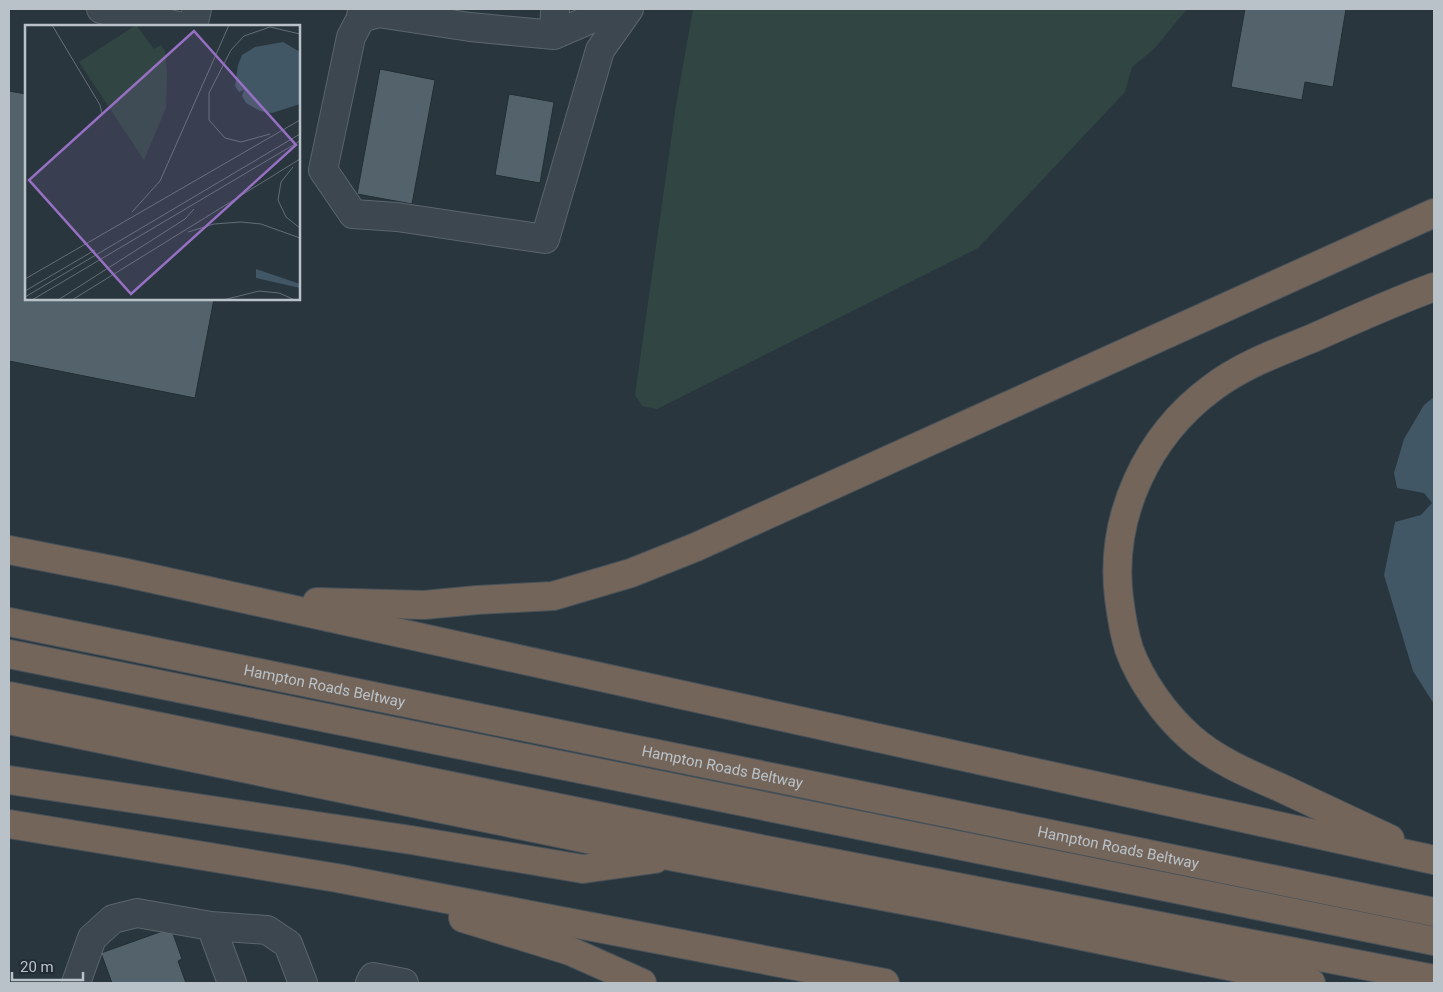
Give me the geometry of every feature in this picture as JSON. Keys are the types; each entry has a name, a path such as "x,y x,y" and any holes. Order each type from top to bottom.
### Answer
{"highway":[{"path":"122,572 309,601 424,605 553,596 631,573 696,547 1434,213"},
{"path":"1434,287 1248,366 1212,388 1186,410 1168,430 1147,459 1130,494 1122,525 1118,556 1118,587 1130,649 1147,685 1165,710 1192,739 1220,758 1255,776 1434,860"},
{"path":"9,550 122,572 1434,860"},
{"name":"Hampton Roads Beltway","path":"9,622 1434,912"},
{"path":"9,654 1434,941"},
{"path":"9,696 766,850 1434,979"},
{"path":"9,720 675,857 945,908 1311,983"},
{"path":"9,780 372,834 583,869 675,857"},
{"path":"9,824 337,878 885,983"},
{"path":"337,878 570,951 642,983"}],"lane":[{"path":"101,9 173,25"},
{"path":"194,25 197,9"},
{"path":"614,9 554,22 470,27 378,13 362,13 351,37 324,170 353,214 397,217 545,239 600,50 629,9"},
{"path":"76,983 92,938 113,919 137,913 211,926 267,930 288,944 303,983"},
{"path":"211,926 232,983"},
{"path":"370,983 373,978 404,983"}],"green space":[{"path":"693,9 1187,9 1154,49 1132,67 1125,92 978,248 657,409 642,406 635,395 676,105"}],"water":[{"path":"1434,397 1434,704 1413,671 1384,575 1395,522 1421,515 1432,503 1424,493 1397,488 1394,473 1404,439 1424,405"}],"building":[{"path":"1245,9 1346,9 1333,87 1305,82 1302,100 1231,87"},
{"path":"380,69 435,80 412,204 357,194"},
{"path":"9,91 25,94 25,300 214,300 195,398 9,361"},
{"path":"509,94 554,102 540,183 495,175"},
{"path":"171,928 182,959 178,961 186,983 112,983 101,953"}]}
